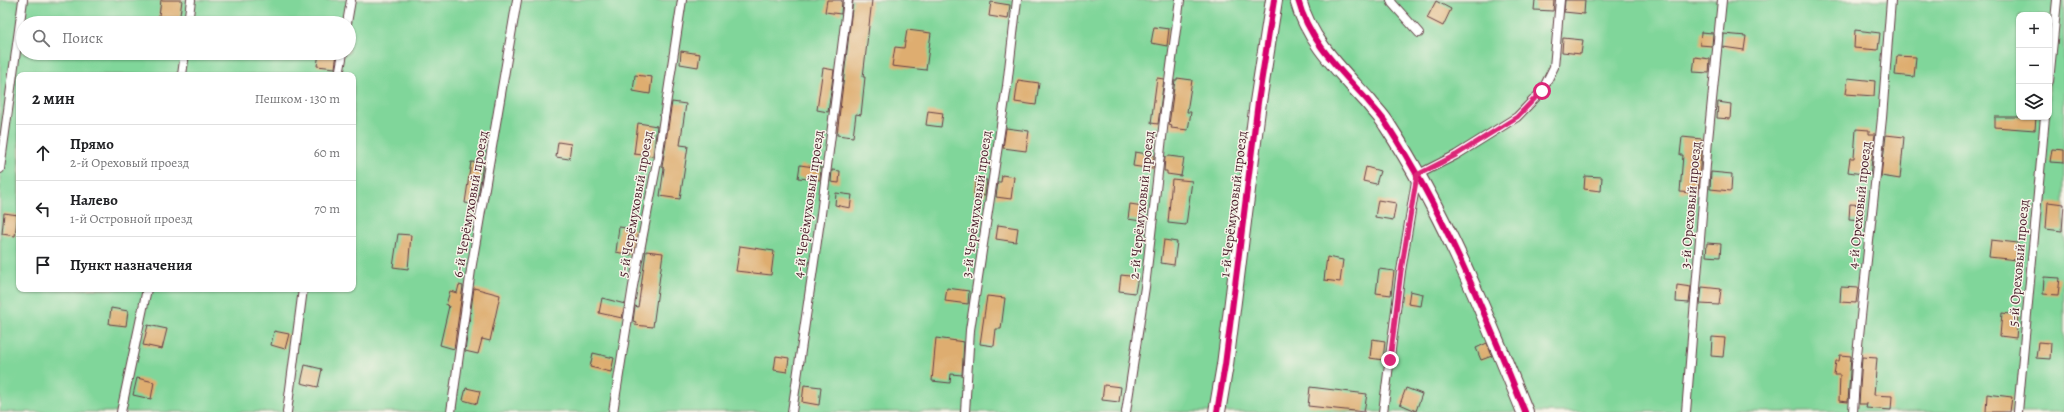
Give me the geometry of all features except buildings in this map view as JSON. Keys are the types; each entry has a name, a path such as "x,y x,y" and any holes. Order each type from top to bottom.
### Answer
{"street":[{"name":"1-й Черёмуховый проезд","path":"1217,412 1225,365 1258,102 1274,0"},
{"path":"1298,0 1304,19 1323,50 1387,123 1417,175 1446,230 1488,321 1525,412"}],"lane":[{"path":"21,16 23,0"},
{"path":"189,16 191,0"},
{"path":"348,16 351,0"},
{"name":"6-й Черёмуховый проезд","path":"450,412 471,270 517,0"},
{"name":"5-й Черёмуховый проезд","path":"613,412 633,286 658,157 682,0"},
{"name":"4-й Черёмуховый проезд","path":"792,412 821,214 848,0"},
{"name":"3-й Черёмуховый проезд","path":"965,412 970,330 1007,86 1017,0"},
{"name":"2-й Черёмуховый проезд","path":"1126,412 1145,287 1165,110 1180,0"},
{"path":"1392,0 1392,3 1419,33"},
{"path":"1383,412 1401,271 1417,175 1456,155 1517,117 1542,91 1554,67 1560,0"},
{"name":"3-й Ореховый проезд","path":"1686,412 1708,140 1722,0"},
{"name":"4-й Ореховый проезд","path":"1853,412 1856,364 1882,118 1891,0"},
{"path":"2052,51 2057,0"},
{"path":"0,169 16,51"},
{"path":"182,72 184,60"},
{"path":"340,72 342,60"},
{"name":"5-й Ореховый проезд","path":"2018,412 2045,120"},
{"path":"121,412 146,292"},
{"path":"287,412 303,292"}],"green space":[{"path":"0,0 2064,0 2064,412 0,412"}],"cycle path":[{"path":"1217,412 1225,365 1258,102 1274,0"},
{"path":"1298,0 1303,15 1318,42 1336,66 1383,119 1408,159 1446,229 1463,265 1525,412"}],"route":[{"path":"1390,360 1401,271 1417,175 1456,155 1517,117 1542,91"}]}
